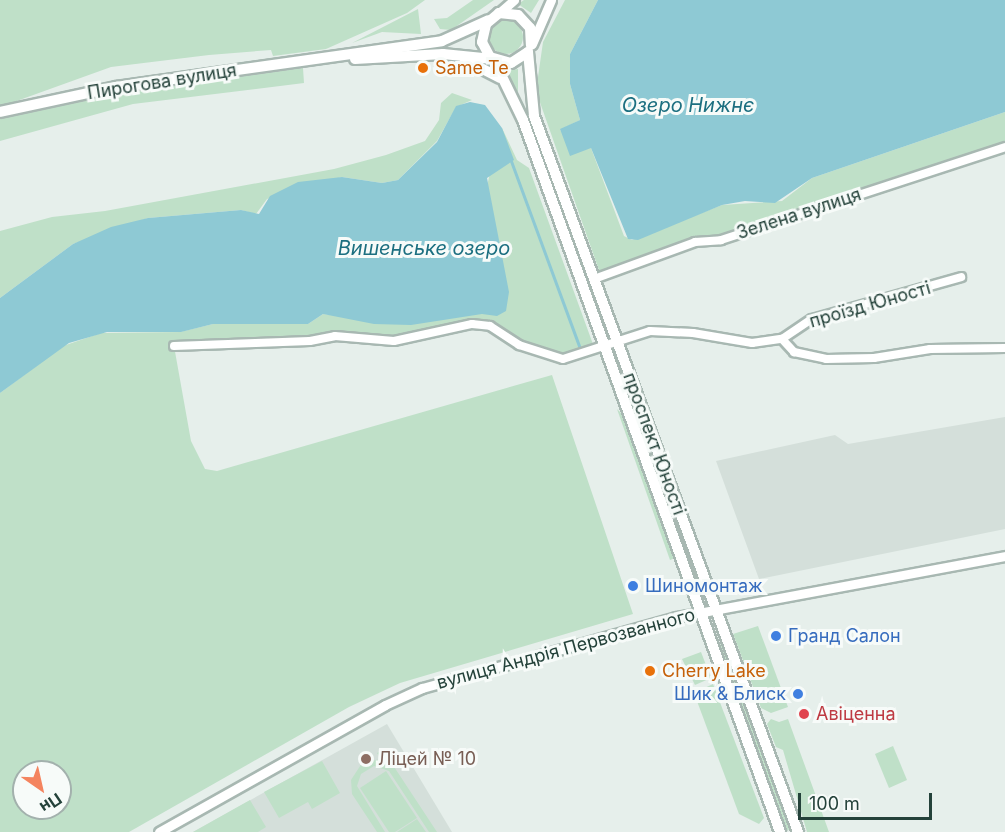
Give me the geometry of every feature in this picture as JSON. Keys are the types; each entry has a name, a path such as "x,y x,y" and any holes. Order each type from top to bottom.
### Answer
{"main road":[{"path":"499,13 509,13 525,20 530,28 530,49 511,63 494,59 482,42 489,20 499,13"},
{"name":"Пирогова вулиця","path":"0,112 116,87 442,41 489,20"},
{"name":"проспект Юності","path":"530,49 531,105 796,832"},
{"path":"453,55 500,78"},
{"name":"Пирогова вулиця","path":"324,59 453,55 494,59"},
{"name":"проспект Юності","path":"494,59 500,78 523,120 780,832"}],"street":[{"path":"499,13 514,0"},
{"path":"530,49 552,0"},
{"name":"Зелена вулиця","path":"594,279 696,242 721,240 1005,147"},
{"name":"проїзд Юності","path":"782,339 812,319 961,277"},
{"path":"174,346 310,341 335,336 394,341 472,324 490,326 519,345 558,358 616,339 650,332 693,333 752,343 782,339 794,352 826,359 874,358 950,348 1005,348"},
{"name":"вулиця Андрія Первозванного","path":"159,832 376,710 422,688 608,634 700,612 1005,556"}],"shaded area":[{"path":"1005,417 1005,529 759,579 716,461 835,435 848,444"},
{"name":"Ліцей № 10","path":"387,724 452,832 193,832"}],"green space":[{"path":"0,0 425,0 407,13 326,49 273,56 271,50 209,55 111,67 0,107"},
{"path":"473,0 494,0 451,30 440,29 434,19 447,18"},
{"path":"524,0 539,0 531,13 518,4"},
{"path":"565,0 598,0 570,54 570,84 580,120 560,130 591,148 624,236 632,240 722,205 782,201 812,178 1005,112 1005,147 721,240 703,240 601,276 536,91 543,42"},
{"path":"418,9 421,34 382,32 352,43"},
{"path":"506,20 518,25 523,37 518,49 506,54 494,49 489,37 494,25"},
{"path":"303,68 304,83 133,104 0,141 0,119 117,94"},
{"path":"518,69 518,93 505,71"},
{"path":"452,93 472,100 456,107 437,141 398,180 382,183 342,177 267,199 256,214 241,210 148,218 73,244 0,298 0,231 52,217 105,211 334,169 386,155 425,141 439,120 441,103"},
{"path":"502,128 517,160 529,168 594,347 558,358 478,324 404,340 174,346 191,441 205,469 217,471 552,375 633,614 400,683 349,707 129,832 0,832 0,393 63,346 101,333 180,332 213,324 308,324 323,314 331,315 487,186 490,173 486,154"},
{"path":"617,409 634,426 680,556 670,560"},
{"path":"758,626 788,707 771,713 761,708 733,634"},
{"path":"722,644 790,829 786,831 717,645"},
{"path":"701,652 711,678 695,685 682,659"},
{"path":"713,684 764,818 759,824 739,814 694,693"},
{"path":"771,719 779,722 788,719 829,832 807,832 783,750 776,747 767,724"},
{"path":"893,746 907,780 889,788 875,754"},
{"path":"383,750 437,832 429,832 389,771 374,766 361,774 357,786 385,832 377,832 352,794 351,780 362,763 381,759 377,753"},
{"path":"322,761 340,793 312,809 308,802 279,818 264,792"},
{"path":"386,771 417,818 395,832 389,832 360,788"},
{"path":"250,800 266,827 258,832 193,832"},
{"path":"417,819 426,832 397,832"}],"water":[{"name":"Озеро Нижнє","path":"598,0 1005,0 1005,112 812,178 775,203 745,201 722,205 638,240 628,239 591,148 570,156 560,129 580,120 570,84 570,54"},
{"name":"Вишенське озеро","path":"470,102 485,105 502,128 514,160 487,178 509,292 506,311 497,316 482,314 411,325 374,324 323,314 308,324 213,324 181,332 107,332 69,343 0,393 0,298 73,244 111,227 148,218 241,210 259,214 270,196 298,182 342,177 382,183 398,180 437,142 456,106"}],"waterway":[{"path":"511,161 579,346"}],"place":[{"name":"Same Te","path":"423,68"},
{"name":"Шиномонтаж","path":"633,586"},
{"name":"Гранд Салон","path":"776,636"},
{"name":"Cherry Lake","path":"650,671"},
{"name":"Шик & Блиск","path":"798,694"},
{"name":"Авіценна","path":"804,714"},
{"name":"Ліцей № 10","path":"366,759"}]}
